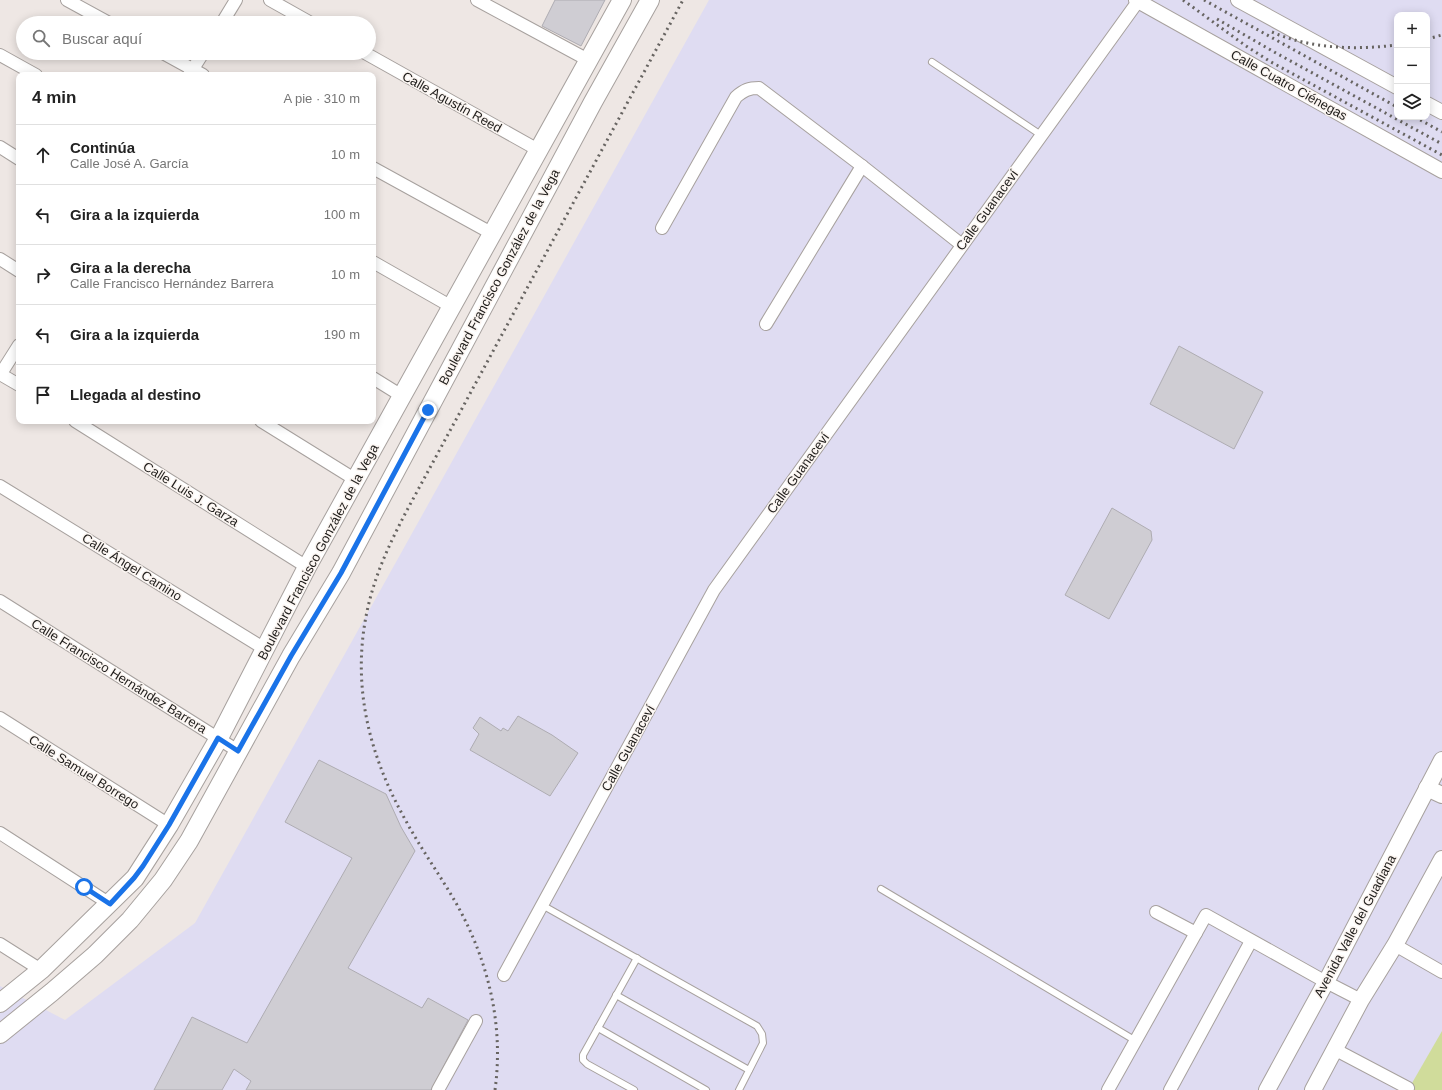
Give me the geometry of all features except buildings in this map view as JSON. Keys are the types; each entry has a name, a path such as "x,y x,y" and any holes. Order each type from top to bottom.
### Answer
{"main road":[{"name":"Boulevard Francisco González de la Vega","path":"0,1003 41,970 110,904 134,878 169,825 218,738 307,567 590,61 622,0"},
{"name":"Boulevard Francisco González de la Vega","path":"0,1034 95,955 130,920 163,880 189,841 291,656 341,573 593,102 650,0"},
{"name":"Avenida Valle del Guadiana","path":"1267,1090 1326,982 1442,760"},
{"path":"1427,788 1442,796"},
{"path":"1313,1090 1361,1000 1395,945 1442,859"}],"street":[{"path":"67,0 96,16"},
{"path":"226,16 236,0"},
{"path":"270,0 299,16"},
{"path":"477,0 590,61"},
{"name":"Calle Guanaceví","path":"504,975 714,590 1137,0"},
{"name":"Calle Cuatro Ciénegas","path":"1137,0 1442,171"},
{"path":"1238,0 1394,85"},
{"path":"0,55 31,72"},
{"name":"Calle Agustín Reed","path":"376,59 540,151"},
{"path":"175,60 193,72"},
{"path":"195,72 200,60"},
{"path":"662,228 736,97 743,91 751,88 759,88 862,166 962,245"},
{"path":"1430,106 1442,112"},
{"path":"0,147 16,156"},
{"path":"766,324 862,166"},
{"path":"376,170 493,234"},
{"path":"0,259 16,269"},
{"path":"376,264 452,307"},
{"path":"16,350 0,374 16,384"},
{"path":"376,380 402,396"},
{"name":"Calle Luis J. Garza","path":"80,424 307,567"},
{"path":"266,424 356,480"},
{"name":"Calle Ángel Camino","path":"0,486 265,649"},
{"name":"Calle Francisco Hernández Barrera","path":"0,601 238,751"},
{"name":"Calle Samuel Borrego","path":"0,718 169,825"},
{"path":"0,833 110,904"},
{"path":"1156,912 1196,933"},
{"path":"1108,1090 1206,915 1361,1000"},
{"path":"1170,1090 1251,941"},
{"path":"0,944 41,970"},
{"path":"1395,945 1442,972"},
{"path":"438,1090 476,1021"},
{"path":"1334,1049 1408,1088"}],"lane":[{"path":"932,62 1041,135"},
{"path":"882,889 1136,1041"},
{"path":"542,905 757,1026 762,1034 762,1043 739,1090"},
{"path":"634,1090 587,1064 583,1060 583,1055 637,958"},
{"path":"616,994 749,1070"},
{"path":"598,1028 706,1090"}],"shaded area":[{"path":"709,0 1442,0 1442,1090 0,1090 0,986 65,1020 195,923"}],"green space":[{"path":"1442,1031 1442,1090 1408,1090"}],"railway":[{"path":"495,1090 497,1065 495,1017 491,993 477,947 456,903 412,831 392,794 372,739 365,711 362,683 362,654 365,625 371,595 378,574 401,522 683,0"},
{"path":"1183,0 1246,46 1271,62 1442,155"},
{"path":"1204,0 1394,105"},
{"path":"1217,19 1442,144"},
{"path":"1272,32 1302,42 1333,47 1349,48 1394,45"},
{"path":"1430,38 1442,35"},
{"path":"1420,120 1442,132"}],"route":[{"path":"84,887 110,904 143,866 169,825 218,738 238,751 291,656 341,573 428,410"}]}
